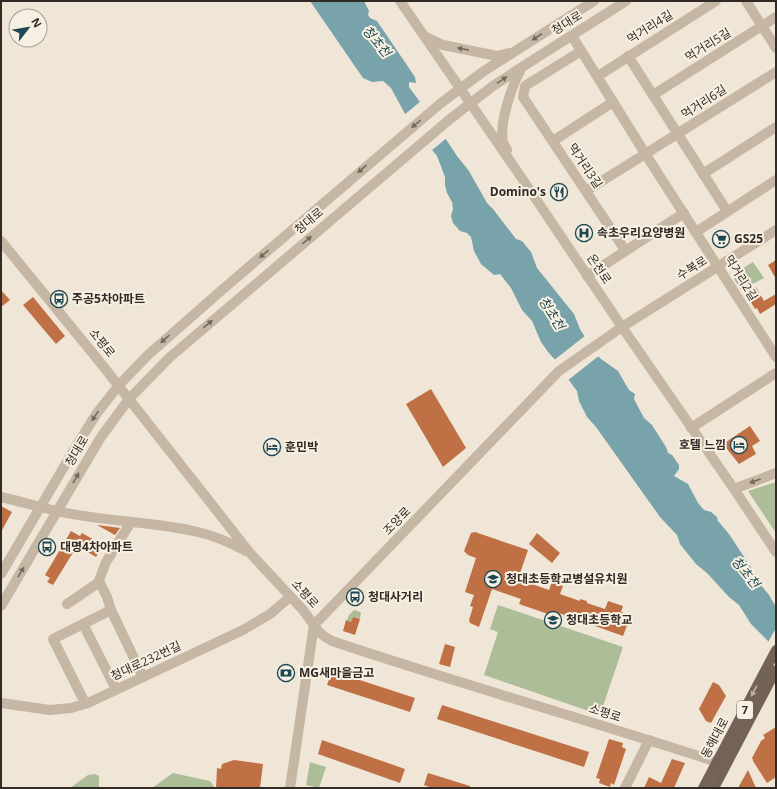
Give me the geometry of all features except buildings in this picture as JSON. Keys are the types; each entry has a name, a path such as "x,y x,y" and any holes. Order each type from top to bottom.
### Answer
{"main road":[{"name":"동해대로","path":"714,788 721,764 774,653"},
{"name":"동해대로","path":"703,788 721,764 776,670"}],"street":[{"name":"온천로","path":"400,1 776,552"},
{"name":"청대로","path":"1,574 102,406 119,385 163,340 392,144 460,88 594,1"},
{"name":"청대로","path":"1,606 95,446 129,399 159,368 184,344 450,119 522,67 626,1"},
{"name":"먹거리4길","path":"598,76 716,1"},
{"path":"746,1 776,48"},
{"name":"먹거리5길","path":"653,95 776,17"},
{"path":"424,36 443,45 497,56 515,51"},
{"name":"먹거리2길","path":"572,36 646,155 719,266 776,357"},
{"name":"먹거리3길","path":"581,51 525,86 523,97 625,250"},
{"path":"628,56 727,211"},
{"path":"519,174 503,142 503,129 510,93 522,67"},
{"name":"먹거리6길","path":"646,155 776,72"},
{"path":"553,141 613,102"},
{"path":"703,174 776,127"},
{"path":"586,192 646,155"},
{"path":"696,232 776,180"},
{"path":"587,276 684,213"},
{"name":"수복로","path":"622,327 776,230"},
{"name":"소평로","path":"1,240 119,385 250,553 325,637 332,641 438,675 649,740 721,764"},
{"name":"조양로","path":"314,625 559,371 622,327"},
{"path":"691,428 776,373"},
{"path":"734,489 776,473"},
{"path":"1,497 57,512 162,525 199,532 230,542 250,553"},
{"path":"67,604 98,583 106,562 130,522"},
{"path":"99,581 111,610 143,676"},
{"name":"청대로232번길","path":"1,703 50,710 71,708 85,703 243,630 270,614 290,597"},
{"path":"85,703 53,639 111,610"},
{"path":"83,624 116,689"},
{"path":"290,788 314,625"},
{"path":"625,788 649,740"}],"green space":[{"path":"753,262 764,278 741,290 734,279 735,273"},
{"path":"776,482 776,533 748,491"},
{"path":"498,605 623,647 600,715 484,675 498,632 490,629"},
{"path":"354,610 361,612 360,619 353,617 351,622 347,620 349,615"},
{"path":"310,762 326,767 319,788 306,785"},
{"path":"173,773 210,781 215,788 152,788"},
{"path":"95,774 99,776 99,788 70,788 88,775"}],"water":[{"name":"청초천","path":"310,1 364,1 369,11 368,15 370,18 377,21 415,77 416,83 409,82 409,87 469,171 487,203 516,239 522,241 531,252 537,268 574,314 580,329 594,352 618,371 629,390 635,394 634,399 644,418 652,425 666,447 668,453 672,455 679,465 679,469 674,476 688,484 698,503 704,510 711,512 717,517 718,521 729,534 750,566 756,579 769,595 776,607 776,649 751,624 739,605 696,564 680,544 677,535 660,517 596,427 587,417 579,401 577,391 558,363 541,342 532,321 522,310 511,288 500,274 494,275 481,264 474,251 471,237 467,233 460,231 453,223 451,216 453,209 452,202 447,193 445,177 437,156 410,123 391,88 383,81 372,82 363,78"}],"pier":[{"path":"421,101 430,115 436,120 448,137 431,151 408,124 404,115"},
{"path":"586,335 600,355 567,381 553,361"},
{"path":"776,628 776,651 767,644"}],"place":[{"name":"Domino's","path":"559,192"},
{"name":"속초우리요양병원","path":"584,233"},
{"name":"GS25","path":"721,239"},
{"name":"주공5차아파트","path":"59,299"},
{"name":"호텔 느낌","path":"739,445"},
{"name":"훈민박","path":"272,447"},
{"name":"대명4차아파트","path":"47,547"},
{"name":"청대초등학교병설유치원","path":"493,579"},
{"name":"청대사거리","path":"355,597"},
{"name":"청대초등학교","path":"553,620"},
{"name":"MG새마을금고","path":"286,673"}]}
